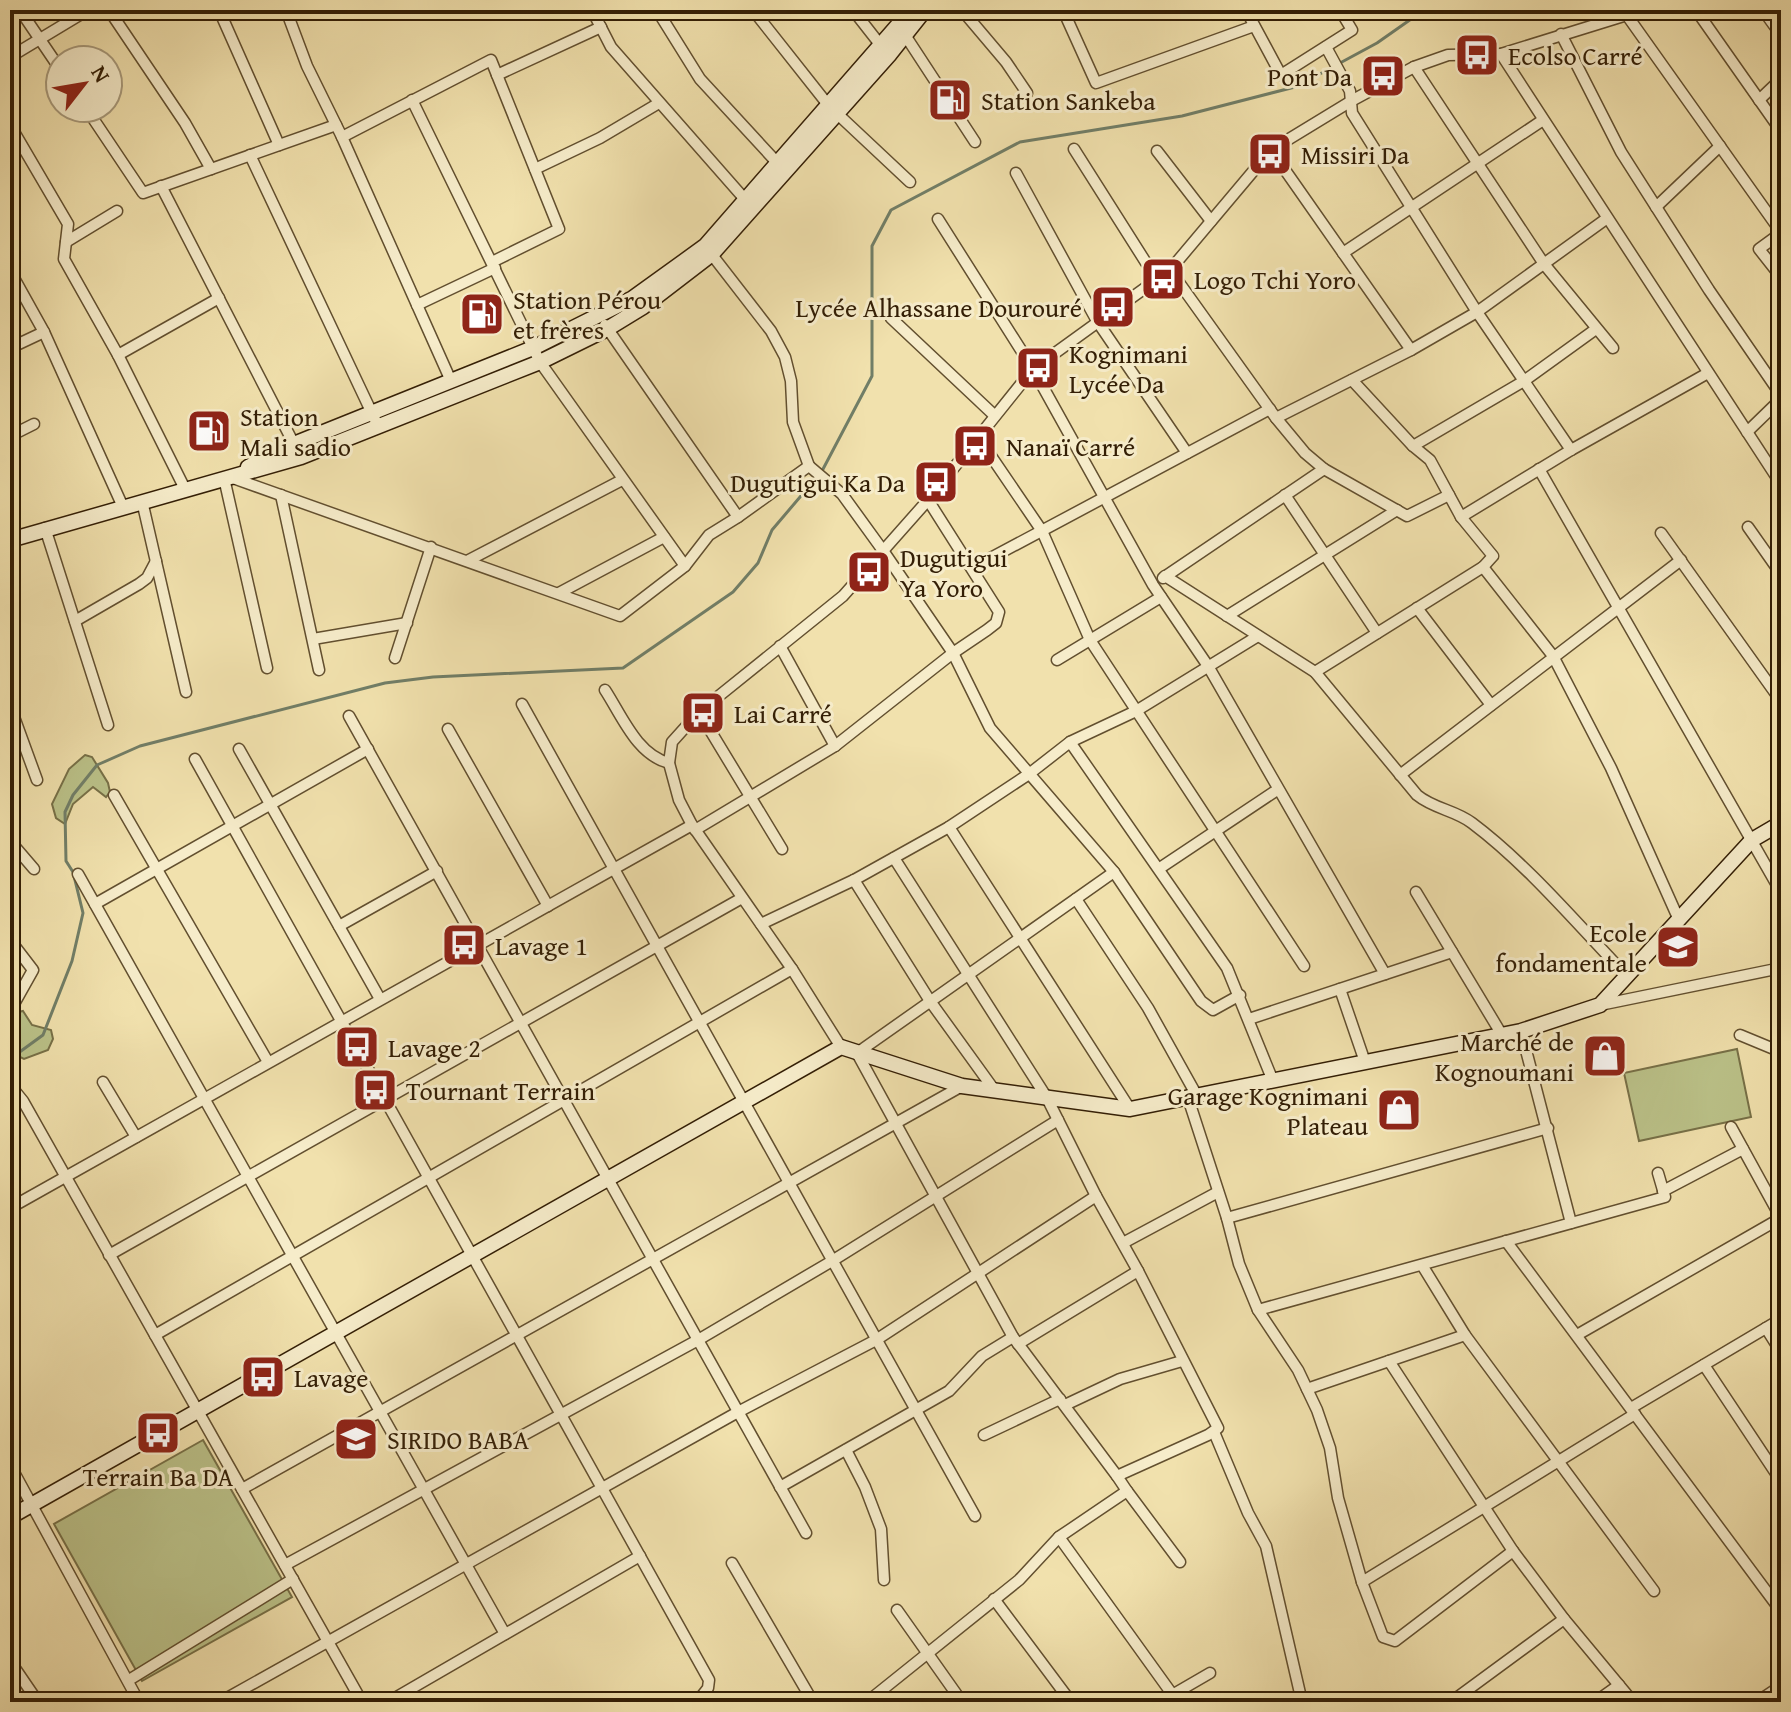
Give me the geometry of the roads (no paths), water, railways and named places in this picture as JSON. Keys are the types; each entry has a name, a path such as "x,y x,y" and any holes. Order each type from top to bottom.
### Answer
{"street":[{"path":"20,10 44,45"},
{"path":"10,57 88,10"},
{"path":"109,10 185,123 211,169"},
{"path":"219,10 279,145"},
{"path":"286,10 307,66 451,381"},
{"path":"592,10 611,47 750,205"},
{"path":"657,10 700,79 782,168"},
{"path":"753,10 833,110 910,182"},
{"path":"853,10 882,47"},
{"path":"833,110 911,10"},
{"path":"11,538 227,478 537,355 603,323 633,298 708,250 925,10"},
{"path":"962,10 1006,62 1027,93"},
{"path":"1080,10 1065,13 1096,83 1254,26"},
{"path":"1246,10 1281,75 1328,50 1352,30 1340,10"},
{"path":"1643,10 1501,54 1448,55 1414,67 1271,150 1170,270 1033,369 884,552 843,596 699,712 672,742 669,763 679,800 694,827 792,969 841,1047 962,1086 1130,1109 1521,1031 1600,1005 1781,968"},
{"path":"1696,10 1781,131"},
{"path":"1763,10 1781,35"},
{"path":"1626,14 1781,232 1759,249 1781,277"},
{"path":"497,75 601,27"},
{"path":"1561,34 1621,152 1781,397 1747,432"},
{"path":"905,35 975,142"},
{"path":"1328,50 1353,100 1352,113 1477,312 1571,450"},
{"path":"1501,54 1781,484"},
{"path":"342,137 491,60 559,229 417,305"},
{"path":"1414,67 1544,264 1613,348"},
{"path":"1759,100 1781,79"},
{"path":"412,100 537,355 685,566"},
{"path":"535,169 600,138 659,103"},
{"path":"1343,253 1543,120"},
{"path":"97,124 143,193 336,125"},
{"path":"10,125 68,224 64,259 118,355 185,489"},
{"path":"1656,207 1720,146"},
{"path":"1074,149 1157,280"},
{"path":"1271,150 1411,350"},
{"path":"1157,151 1211,221"},
{"path":"250,155 375,420"},
{"path":"1016,173 1097,321 1187,453"},
{"path":"161,186 298,451"},
{"path":"66,242 117,211"},
{"path":"938,219 1033,369 1153,585 1208,666 1385,974"},
{"path":"972,568 1187,453 1352,380 1411,350 1477,312 1606,219"},
{"path":"708,250 771,331 785,357 791,381 793,422 809,466 842,494 884,552 953,653 990,728 1114,872 1181,973 1209,1009 1213,1010 1240,995"},
{"path":"1170,270 1273,413 1305,453 1324,469 1407,516 1449,495"},
{"path":"10,271 44,332 123,507"},
{"path":"118,355 219,298"},
{"path":"891,318 994,415"},
{"path":"603,323 738,517"},
{"path":"1413,446 1524,381 1596,329"},
{"path":"10,348 44,332"},
{"path":"375,420 451,381 537,355"},
{"path":"1461,517 1571,450 1708,373"},
{"path":"1315,672 1483,567 1493,556 1461,517 1430,460 1352,380"},
{"path":"10,436 34,424"},
{"path":"978,437 1042,531 1090,640 1304,966"},
{"path":"227,478 469,560 620,616 685,566 709,535 809,466"},
{"path":"1153,585 1324,469"},
{"path":"1539,469 1781,892"},
{"path":"227,478 267,668"},
{"path":"469,560 622,480"},
{"path":"281,495 319,670"},
{"path":"1285,495 1377,633"},
{"path":"10,1208 477,944 750,797 835,746 987,630 996,623 999,612 928,500"},
{"path":"142,501 186,692"},
{"path":"1227,616 1397,510"},
{"path":"1748,527 1781,574"},
{"path":"45,528 108,725"},
{"path":"1661,533 1781,701"},
{"path":"559,593 664,537"},
{"path":"395,658 431,547"},
{"path":"1400,775 1681,560"},
{"path":"75,621 139,584 147,578 156,561"},
{"path":"1483,567 1553,656 1611,768 1679,920"},
{"path":"1165,576 1315,672 1400,775 1428,804 1470,821 1507,853 1627,976"},
{"path":"1057,660 1161,597"},
{"path":"1417,608 1491,705"},
{"path":"313,639 407,623"},
{"path":"761,924 854,880 949,827 1029,774 1070,742 1136,711 1258,636"},
{"path":"780,646 835,746"},
{"path":"605,690 645,752 656,760 669,763"},
{"path":"522,704 975,1516"},
{"path":"10,706 14,733 37,780"},
{"path":"699,712 782,849"},
{"path":"349,716 806,1533"},
{"path":"448,729 548,906"},
{"path":"1070,742 1227,968 1273,1081"},
{"path":"239,749 380,999"},
{"path":"95,904 368,749"},
{"path":"195,759 709,1680 708,1688 697,1702"},
{"path":"1160,868 1277,790"},
{"path":"114,795 268,1062"},
{"path":"1600,1005 1752,840 1781,823"},
{"path":"949,827 1130,1109"},
{"path":"10,841 34,869"},
{"path":"894,858 1047,1098 1182,1361 1217,1422 1218,1428 1214,1432 1117,1476"},
{"path":"339,926 437,871"},
{"path":"857,1053 1114,872"},
{"path":"78,874 505,1634"},
{"path":"854,880 930,1001 995,1091"},
{"path":"1416,892 1502,1035"},
{"path":"109,1255 742,898"},
{"path":"1076,899 1148,1008 1193,1097 1239,1264 1258,1310 1298,1370 1330,1448 1338,1498 1362,1582 1383,1637 1395,1641 1513,1551"},
{"path":"10,940 33,970 10,1011"},
{"path":"1249,1019 1452,952"},
{"path":"155,1335 792,969"},
{"path":"1340,989 1365,1062"},
{"path":"1521,1031 1571,1223"},
{"path":"1740,1035 1781,1052"},
{"path":"10,1517 609,1181 841,1047"},
{"path":"857,1053 1015,1340 1180,1562"},
{"path":"103,1082 136,1137"},
{"path":"10,1085 23,1101 362,1702"},
{"path":"242,1489 962,1086"},
{"path":"285,1565 698,1340 832,1261 1058,1120"},
{"path":"1577,1335 1781,1218 1731,1127"},
{"path":"1227,1218 1548,1128"},
{"path":"1663,1191 1743,1149"},
{"path":"1258,1310 1665,1197 1658,1173"},
{"path":"1123,1243 1218,1192"},
{"path":"220,1702 738,1412 876,1340 1096,1196"},
{"path":"1506,1241 1781,1611"},
{"path":"1422,1265 1465,1335 1654,1591"},
{"path":"780,1487 949,1391 982,1356 1138,1271"},
{"path":"1362,1582 1781,1319"},
{"path":"1766,1328 1781,1352"},
{"path":"1307,1389 1465,1335"},
{"path":"984,1435 1120,1379 1182,1361"},
{"path":"1389,1361 1513,1551 1633,1702"},
{"path":"1704,1365 1781,1481"},
{"path":"1214,1432 1248,1513 1266,1546 1302,1702"},
{"path":"846,1450 881,1529 884,1580"},
{"path":"10,1465 139,1702"},
{"path":"867,1702 1019,1580 1059,1537 1127,1491"},
{"path":"1059,1537 1172,1694"},
{"path":"388,1702 640,1556"},
{"path":"732,1563 813,1702"},
{"path":"129,1680 293,1579"},
{"path":"994,1599 1071,1702"},
{"path":"897,1610 962,1702"},
{"path":"1451,1702 1564,1619"},
{"path":"10,1661 38,1702"},
{"path":"1160,1702 1210,1673"},
{"path":"1595,1702 1619,1685"},
{"path":"1757,1702 1781,1686"}],"waterway":[{"path":"1340,63 1377,43 1424,10"},
{"path":"822,471 872,376 872,246 891,210 1020,142 1182,116 1295,87 1333,67"},
{"path":"10,1059 43,1035 72,961 83,913 73,872 66,861 65,812 73,795 97,765 140,746 385,683 433,677 623,668 733,592 758,563 772,530 817,477"}],"place":[{"name":"Ecolso Carré","path":"1477,55"},
{"name":"Pont Da","path":"1383,76"},
{"name":"Station Sankeba","path":"950,100"},
{"name":"Missiri Da","path":"1270,154"},
{"name":"Logo Tchi Yoro","path":"1163,279"},
{"name":"Lycée Alhassane Dourouré","path":"1113,307"},
{"name":"Station Pérou et frères","path":"482,314"},
{"name":"Kognimani Lycée Da","path":"1038,368"},
{"name":"Station Mali sadio","path":"209,431"},
{"name":"Nanaï Carré","path":"975,446"},
{"name":"Dugutigui Ka Da","path":"936,482"},
{"name":"Dugutigui Ya Yoro","path":"869,572"},
{"name":"Lai Carré","path":"703,713"},
{"name":"Lavage 1","path":"464,945"},
{"name":"Ecole fondamentale","path":"1678,947"},
{"name":"Lavage 2","path":"357,1047"},
{"name":"Marché de Kognoumani","path":"1605,1056"},
{"name":"Tournant Terrain","path":"375,1090"},
{"name":"Garage Kognimani Plateau","path":"1399,1110"},
{"name":"Lavage","path":"263,1377"},
{"name":"Terrain Ba DA","path":"158,1433"},
{"name":"SIRIDO BABA","path":"356,1439"}]}
